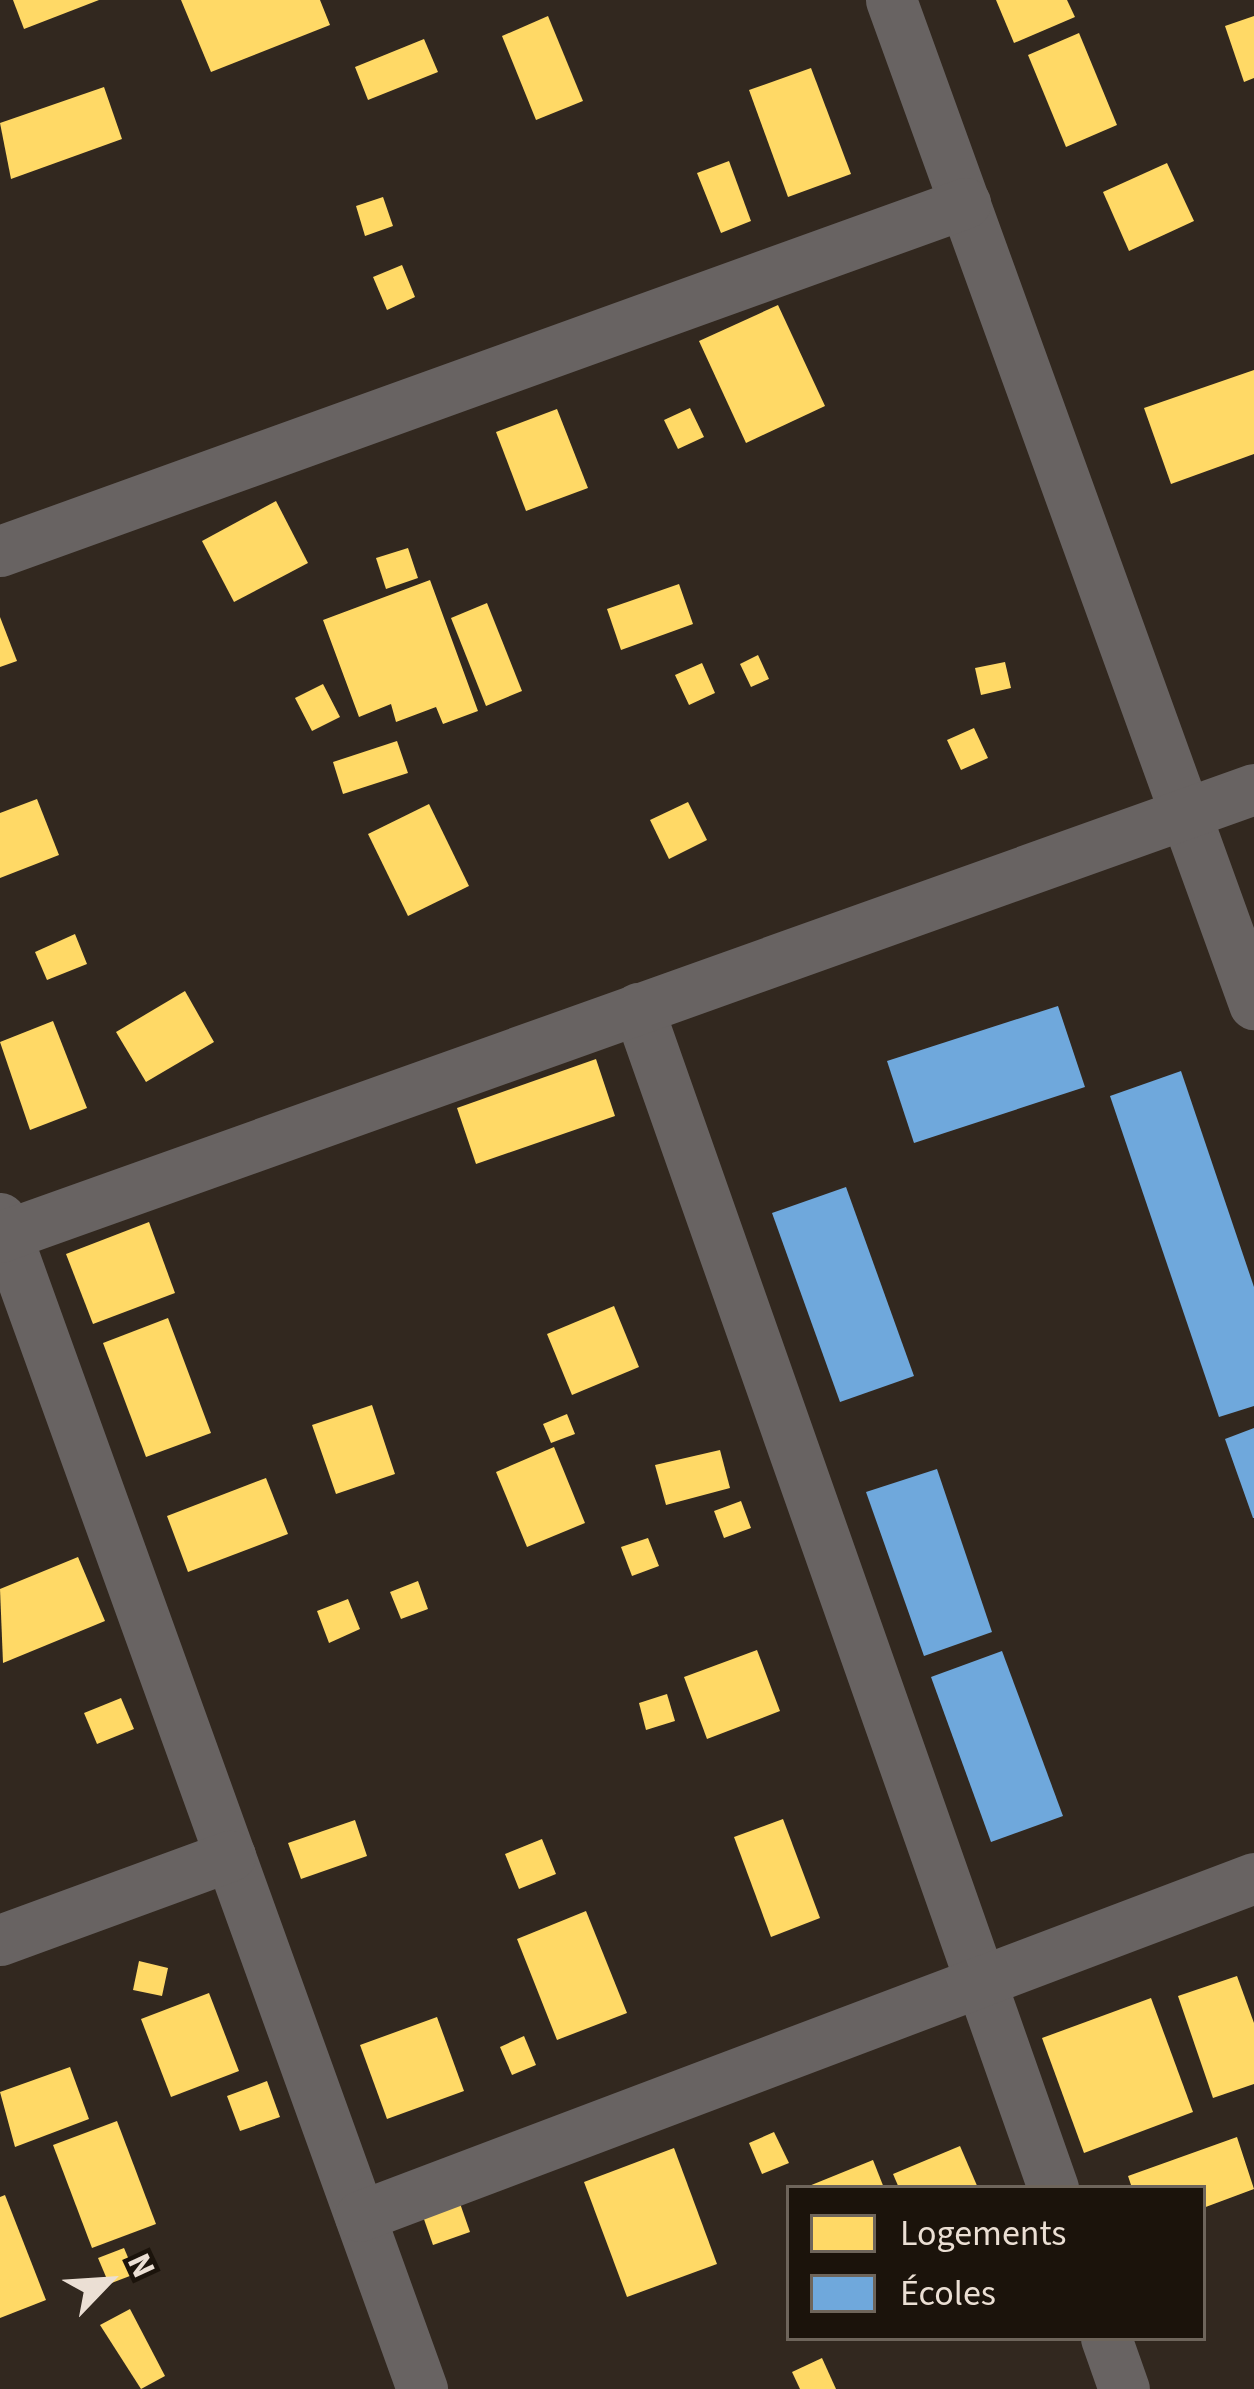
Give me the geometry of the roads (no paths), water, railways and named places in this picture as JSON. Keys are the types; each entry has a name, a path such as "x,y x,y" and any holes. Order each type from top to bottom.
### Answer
{"street":[{"path":"891,0 1254,1004"},
{"path":"0,551 965,203"},
{"path":"422,2389 2,1230 1254,789"},
{"path":"638,1008 1052,2185"},
{"path":"0,1940 230,1856"},
{"path":"359,2216 1254,1878"},
{"path":"1107,2341 1124,2389"}]}
